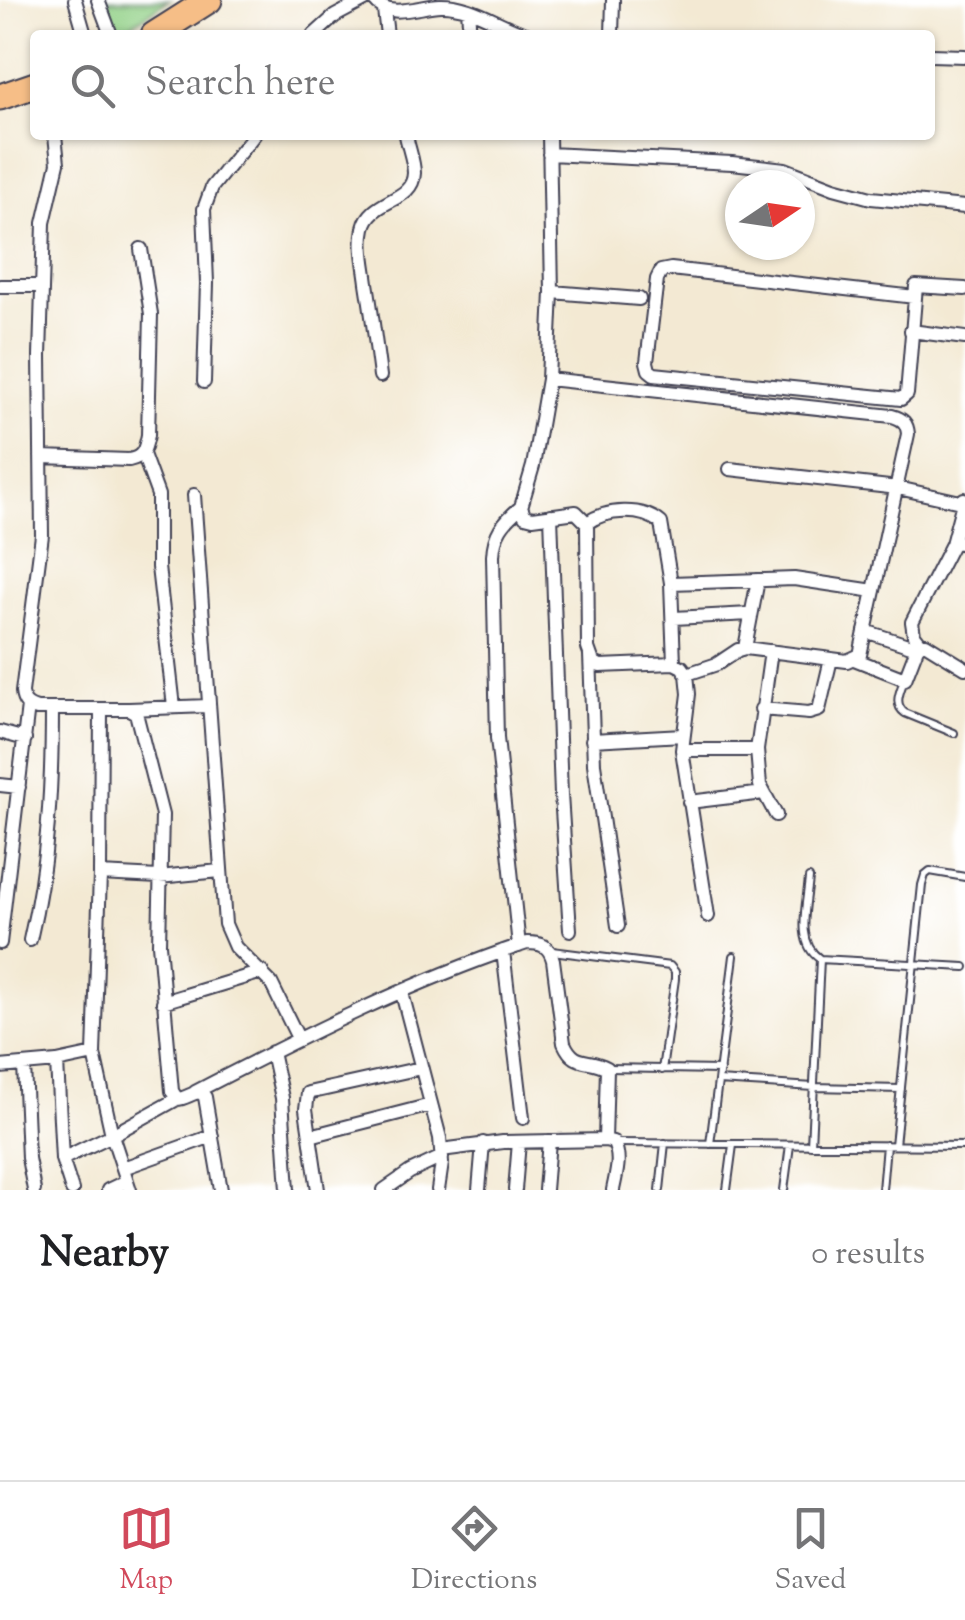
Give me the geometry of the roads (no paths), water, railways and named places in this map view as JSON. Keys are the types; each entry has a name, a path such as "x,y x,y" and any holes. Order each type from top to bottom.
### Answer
{"highway":[{"path":"140,30 185,0"},
{"path":"162,30 210,0"},
{"path":"0,88 30,77"},
{"path":"0,97 30,87"}],"street":[{"path":"74,0 83,30"},
{"path":"98,0 109,30"},
{"path":"320,30 335,16 366,0"},
{"path":"612,30 613,0"},
{"path":"379,5 394,11 454,6 513,30"},
{"path":"379,5 386,30"},
{"path":"468,10 470,30"},
{"path":"935,55 965,56"},
{"path":"56,140 58,163 44,223 42,535 22,678 23,700 28,706 52,710 208,706"},
{"path":"204,382 208,283 204,209 212,187 250,140"},
{"path":"380,376 362,234 371,212 410,187 414,171 407,140"},
{"path":"520,946 496,724 492,556 496,533 521,507 533,466 548,379 552,292 549,140"},
{"path":"550,154 786,169 871,198 965,207"},
{"path":"141,249 151,314 148,435 143,454 158,495 158,567 174,707"},
{"path":"914,297 671,269 661,271 657,279 649,370 654,374 901,398 907,394 916,286 965,289"},
{"path":"0,286 42,286"},
{"path":"552,292 639,299"},
{"path":"911,330 965,338"},
{"path":"548,379 900,418 907,425 908,434 898,488 860,654 854,659"},
{"path":"41,457 129,460 143,454"},
{"path":"687,674 717,664 745,648 854,659 905,679 919,646 912,622 959,544 964,500 898,488 730,469"},
{"path":"194,495 225,924 235,948 271,983 298,1038"},
{"path":"521,507 524,516 533,518 576,512 586,523 588,648 594,662 600,666 674,664 687,674 689,694 682,750 708,916"},
{"path":"586,523 595,516 614,512 655,517 664,530 674,618 674,664"},
{"path":"551,515 570,930"},
{"path":"671,583 794,579 874,591"},
{"path":"745,648 758,580"},
{"path":"674,618 750,614"},
{"path":"865,630 932,647 965,668"},
{"path":"770,651 757,750 760,785 776,816"},
{"path":"590,655 592,740 618,926"},
{"path":"761,709 819,710 830,659"},
{"path":"0,943 28,706"},
{"path":"130,709 136,713 160,802 158,944 172,1091 177,1099"},
{"path":"30,940 49,820 52,710"},
{"path":"102,710 94,1054 112,1135 127,1180"},
{"path":"0,732 24,739"},
{"path":"592,740 683,734"},
{"path":"682,750 757,750"},
{"path":"0,784 19,786"},
{"path":"689,802 764,793"},
{"path":"100,874 159,877 220,871"},
{"path":"62,1158 298,1038 454,968 537,943 550,951 564,1044 569,1054 576,1060 607,1068 609,1141 617,1149 618,1162 613,1190"},
{"path":"503,951 523,1118"},
{"path":"163,1002 262,972"},
{"path":"402,993 442,1154 438,1190"},
{"path":"272,1052 282,1098 288,1190"},
{"path":"0,1067 94,1054"},
{"path":"57,1062 62,1158 72,1190"},
{"path":"24,1065 28,1158 34,1190"},
{"path":"318,1190 306,1110 308,1093 422,1068"},
{"path":"195,1092 205,1097 221,1190"},
{"path":"310,1136 431,1105"},
{"path":"108,1190 212,1136"},
{"path":"546,1190 549,1141"},
{"path":"384,1190 442,1154 483,1144 609,1141"},
{"path":"515,1190 519,1142"},
{"path":"478,1190 483,1144"}],"lane":[{"path":"905,679 897,702 899,708 954,732"},
{"path":"882,1190 901,1089 924,875 930,871 965,877"},
{"path":"808,878 806,943 820,959 965,968"},
{"path":"550,951 670,966 675,979 662,1070"},
{"path":"710,1144 734,956"},
{"path":"811,1144 820,959"},
{"path":"607,1068 720,1070"},
{"path":"718,1081 901,1089"},
{"path":"609,1141 965,1146"},
{"path":"660,1190 665,1144"},
{"path":"784,1190 790,1144"},
{"path":"728,1190 733,1145"}]}
